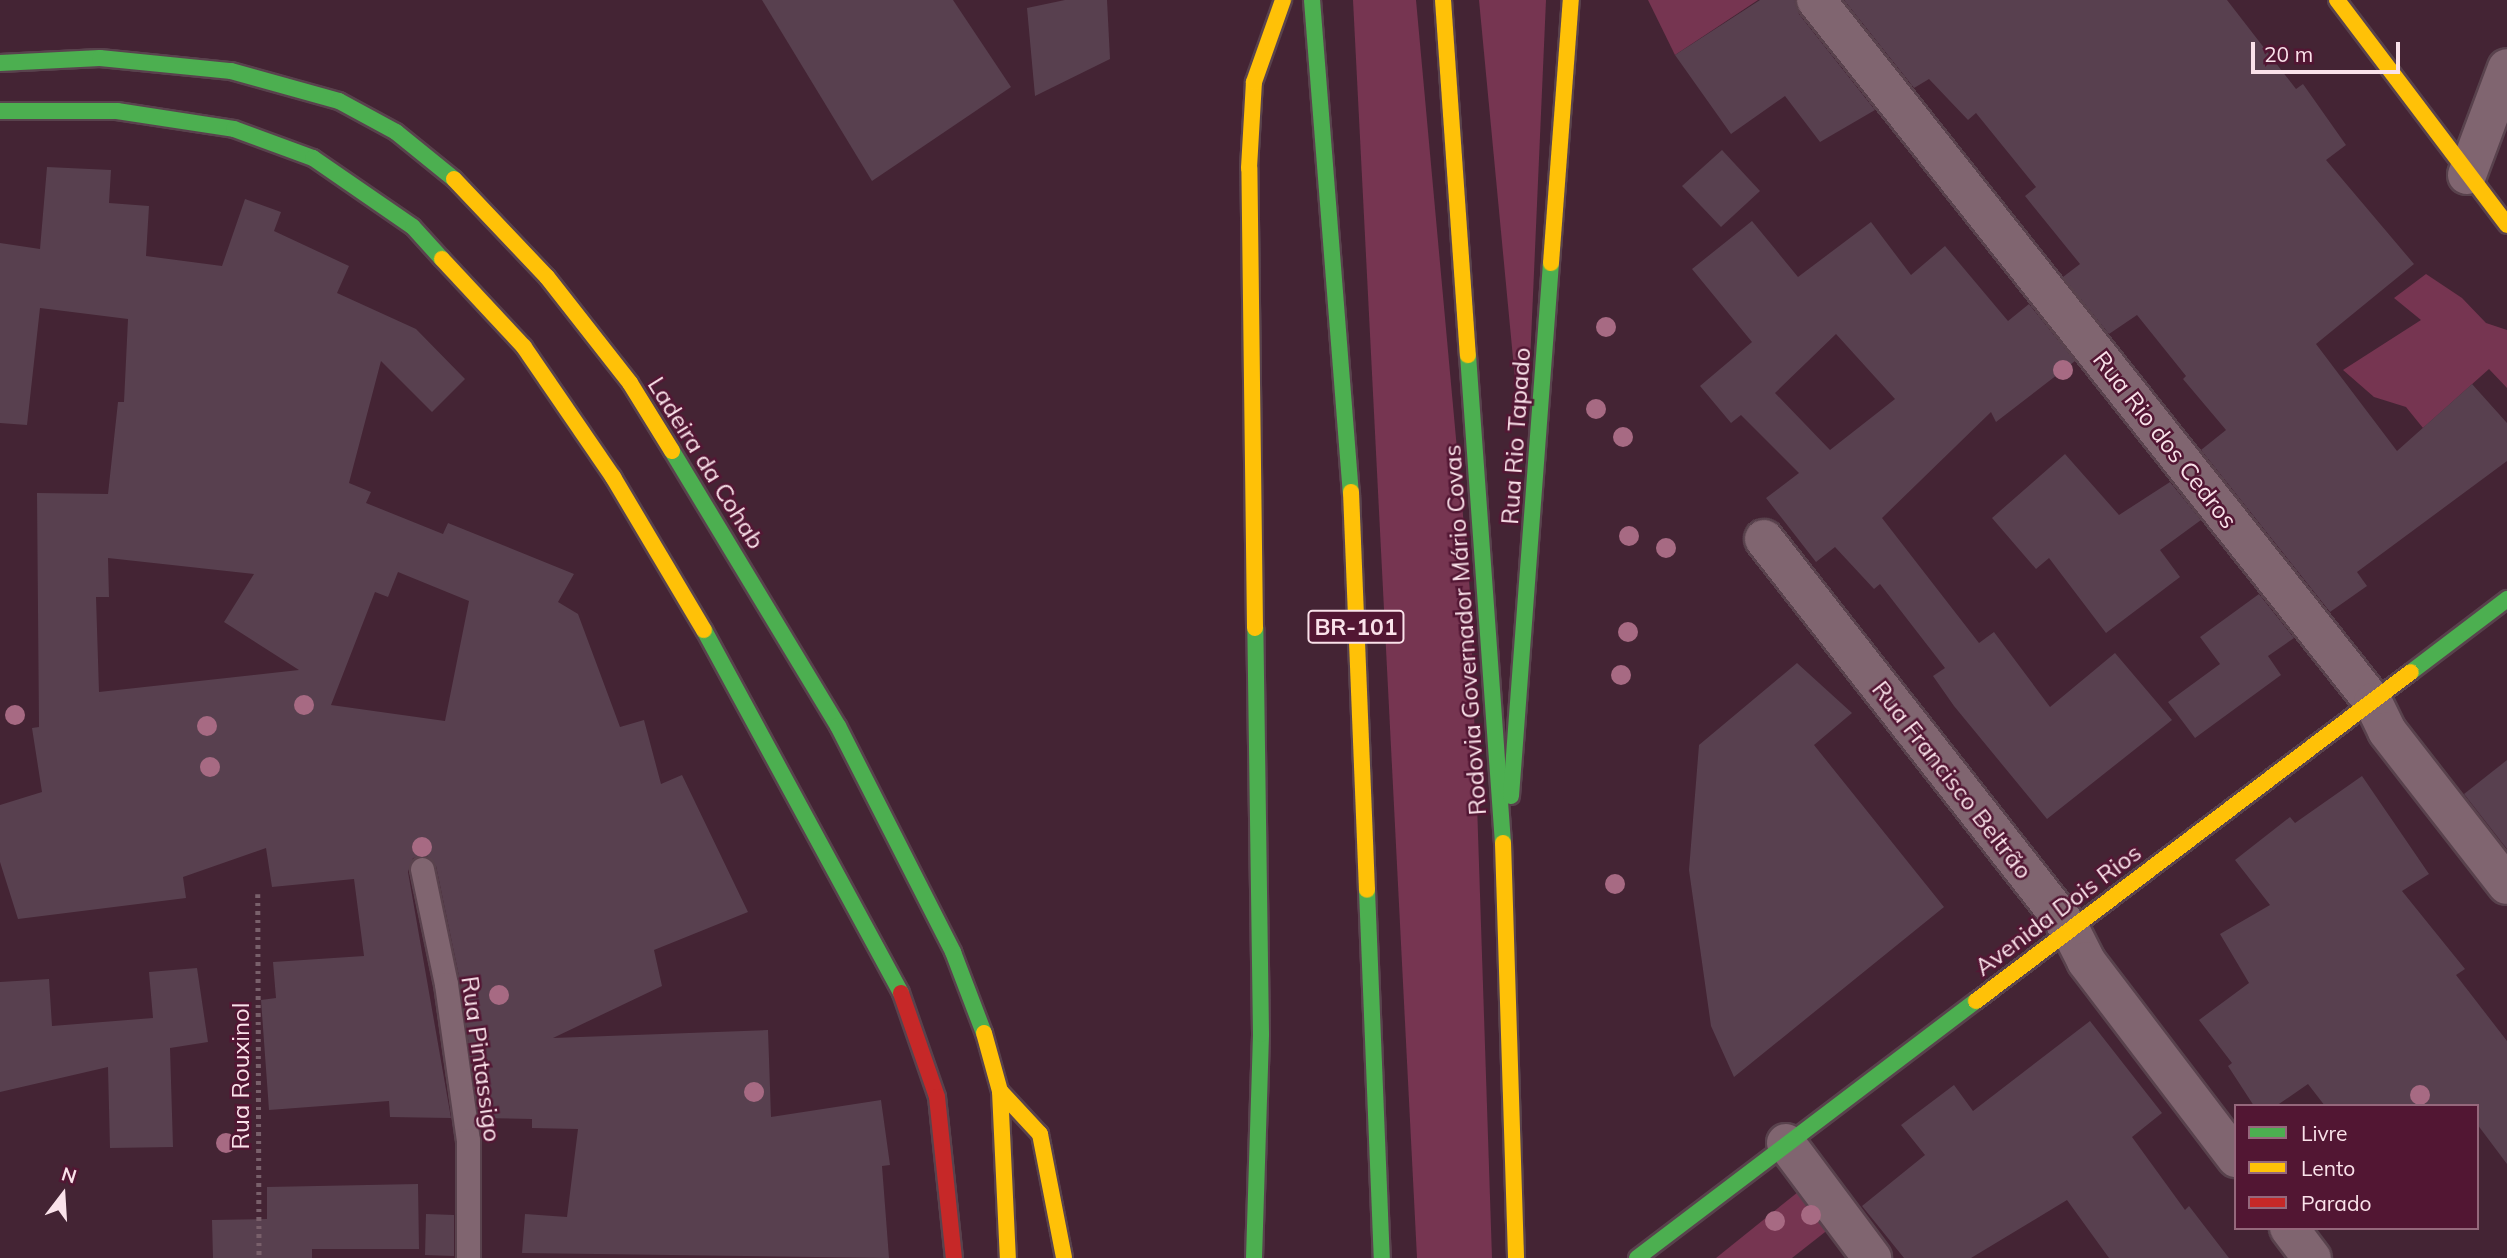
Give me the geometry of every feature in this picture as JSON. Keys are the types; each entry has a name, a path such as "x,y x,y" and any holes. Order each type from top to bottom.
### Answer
{"main road":[{"path":"1254,1258 1261,1034 1248,168 1254,82 1283,0"},
{"name":"BR-101","path":"1312,0 1348,418 1382,1257"},
{"name":"Rodovia Governador Mário Covas","path":"1443,0 1505,875 1518,1219 1516,1258"},
{"name":"Rua Rio Tapado","path":"1505,875 1570,0"},
{"path":"2337,0 2507,225"},
{"name":"Ladeira da Cohab","path":"0,63 100,58 231,71 310,91 396,132 496,218 630,383 832,715 973,996 1000,1091 1008,1258"},
{"path":"0,111 117,111 176,118 234,129 313,158 413,227 524,347 600,457 757,719 895,976 937,1097 954,1258"},
{"name":"Avenida Dois Rios","path":"1637,1258 2507,599"},
{"path":"1000,1091 1040,1134 1064,1258"}],"street":[{"name":"Rua Rio dos Cedros","path":"1816,0 2373,702 2387,731 2507,885"},
{"path":"2467,175 2507,68"},
{"name":"Rua Francisco Beltrão","path":"1764,539 2071,931 2085,961 2234,1155"},
{"path":"1786,1143 1872,1258"},
{"path":"2291,1230 2312,1258"}],"lane":[{"name":"Rua Pintassigo","path":"422,869 446,984 468,1140 468,1258"}],"path":[{"name":"Rua Rouxinol","path":"258,894 259,1258"}],"shaded area":[{"path":"1353,0 1416,0 1470,592 1492,1258 1417,1258"},
{"path":"1479,0 1546,0 1530,363 1523,378 1515,379"},
{"path":"1648,0 1758,0 1675,55"},
{"path":"2426,274 2462,298 2486,323 2507,330 2507,388 2489,369 2423,428 2406,407 2374,397 2343,370 2421,320 2394,298"},
{"path":"1798,1192 1834,1225 1792,1258 1716,1258"}],"building":[{"path":"762,0 953,0 1011,87 872,181"},
{"path":"1065,0 1107,0 1110,59 1035,96 1027,8"},
{"path":"1760,0 1795,0 1799,14 1875,110 1820,142 1785,96 1731,134 1675,55"},
{"path":"1844,0 2227,0 2296,89 2303,84 2346,145 2326,160 2414,264 2316,344 2397,451 2472,384 2507,423 2507,461 2357,572 2367,586 2330,612 2201,450 2226,430 2183,379 2186,376 2137,315 2109,334 2063,277 2080,264 2025,196 2036,187 1976,113 1968,120 1929,79 1914,88"},
{"path":"1722,150 1760,191 1721,227 1682,186"},
{"path":"47,167 111,170 109,203 149,206 146,256 222,266 245,199 281,212 274,231 349,266 337,293 416,329 465,379 432,412 381,361 349,483 371,492 366,503 443,534 448,523 574,574 558,602 578,614 620,727 644,720 661,784 682,775 748,912 654,950 662,986 553,1038 768,1030 771,1117 881,1100 890,1165 882,1166 889,1258 522,1253 525,1214 567,1217 578,1129 532,1128 532,1119 479,1118 460,981 436,866 427,856 413,858 408,872 451,1118 390,1117 389,1101 269,1110 261,1000 276,998 273,962 364,956 354,879 272,887 266,848 183,877 186,898 18,919 0,862 0,805 42,792 32,728 39,727 37,493 108,494 118,402 124,402 128,319 40,308 27,425 0,423 0,243 40,249","holes":["108,558 254,574 224,622 299,670 99,692 96,597 109,597","398,572 469,601 445,721 331,705 375,592 388,597"]},
{"path":"1752,221 1798,277 1871,222 1911,275 1945,246 2008,321 2029,304 2075,361 1996,422 1991,412 1882,518 1979,643 1994,632 2050,707 2115,653 2172,720 2047,819 1954,706 1933,676 1945,668 1880,584 1874,589 1835,547 1816,562 1766,498 1799,473 1741,415 1731,423 1700,386 1752,342 1692,269","holes":["1836,334 1895,399 1830,450 1775,393"]},
{"path":"2065,454 2119,515 2170,482 2201,520 2160,550 2180,577 2106,633 2049,558 2036,569 1992,518"},
{"path":"2259,594 2294,638 2268,656 2281,675 2195,738 2168,702 2220,664 2200,637"},
{"path":"1797,663 1852,713 1814,745 1944,907 1734,1077 1711,1026 1689,870 1699,745"},
{"path":"2507,760 2507,849 2464,794"},
{"path":"2362,776 2429,874 2402,891 2465,969 2456,975 2507,1041 2507,1164 2479,1127 2479,1104 2323,1104 2308,1084 2279,1104 2253,1104 2228,1066 2232,1063 2199,1020 2249,983 2220,934 2270,905 2235,860 2290,817 2295,823"},
{"path":"197,968 208,1042 170,1048 173,1147 110,1148 108,1067 0,1092 0,982 49,979 52,1026 153,1018 149,972"},
{"path":"2090,1021 2162,1113 2132,1137 2185,1210 2189,1206 2229,1258 2109,1258 2067,1200 1971,1258 1904,1258 1862,1206 1925,1155 1901,1125 1954,1085 1973,1111"},
{"path":"418,1184 419,1249 312,1249 312,1258 213,1258 212,1220 267,1219 267,1187"},
{"path":"426,1214 454,1215 454,1256 425,1255"}],"traffic: fast":[{"path":"1312,0 1351,492"},
{"path":"0,63 100,58 231,71 339,101 396,132 454,179"},
{"path":"0,111 117,111 234,129 313,158 413,227 442,259"},
{"path":"1511,796 1551,263"},
{"path":"1468,355 1503,843"},
{"path":"672,451 838,726 953,952 984,1033"},
{"path":"2411,672 2507,599"},
{"path":"1254,1258 1261,1034 1255,628"},
{"path":"704,630 901,993"},
{"path":"1367,890 1382,1258"},
{"path":"1637,1258 1976,1001"}],"traffic: slow":[{"path":"1255,628 1249,168 1254,82 1283,0"},
{"path":"1443,0 1468,355"},
{"path":"1551,263 1571,0"},
{"path":"2337,0 2507,225"},
{"path":"454,179 547,277 630,383 672,451"},
{"path":"442,259 524,347 613,477 704,630"},
{"path":"1351,492 1367,890"},
{"path":"1976,1001 2411,672"},
{"path":"1503,843 1516,1258"},
{"path":"984,1033 1000,1091 1008,1258"},
{"path":"1000,1091 1040,1134 1064,1258"}],"traffic: jam":[{"path":"901,993 937,1097 954,1258"}]}
